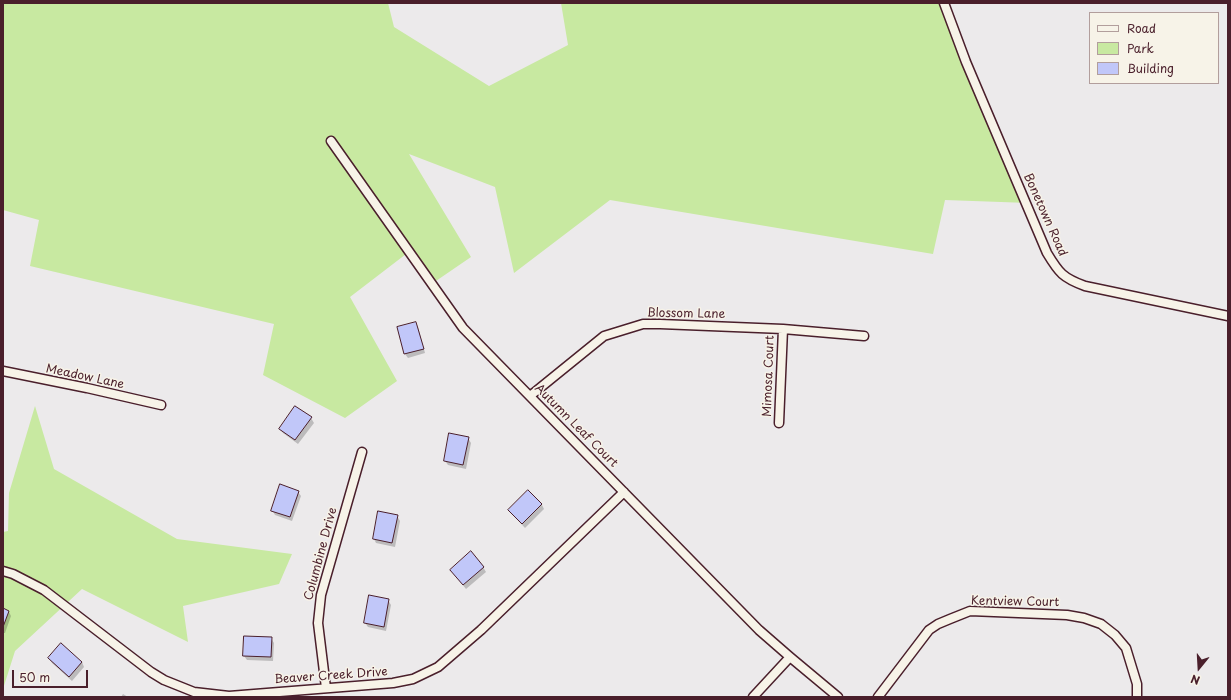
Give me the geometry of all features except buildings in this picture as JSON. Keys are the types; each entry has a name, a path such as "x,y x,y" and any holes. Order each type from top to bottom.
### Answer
{"street":[{"name":"Bonetown Road","path":"944,3 966,62 1038,232 1047,253 1059,272 1074,282 1085,286 1228,316"},
{"name":"Autumn Leaf Court","path":"331,141 463,328 759,630 838,697"},
{"name":"Blossom Lane","path":"530,396 604,336 643,324 783,329 864,336"},
{"name":"Mimosa Court","path":"779,423 783,329"},
{"name":"Meadow Lane","path":"3,371 88,388 161,405"},
{"name":"Columbine Drive","path":"326,688 318,623 321,595 362,452"},
{"name":"Beaver Creek Drive","path":"3,571 13,574 44,590 151,672 164,680 194,694 229,696 394,683 413,679 438,667 481,630 624,492"},
{"name":"Kentview Court","path":"878,697 929,630 950,618 970,611 1067,615 1084,618 1101,624 1115,634 1126,648 1137,684 1137,697"},
{"path":"753,697 790,657"}],"green space":[{"path":"3,3 388,3 394,27 489,86 568,45 561,3 947,3 1029,203 945,200 933,254 610,200 514,273 495,187 409,154 471,257 433,283 410,251 350,297 397,381 345,418 263,375 274,324 30,266 39,220 3,210"},
{"path":"35,406 54,469 177,539 292,554 279,584 183,606 188,642 82,589 15,651 3,689 3,532 8,531 9,493"}]}
